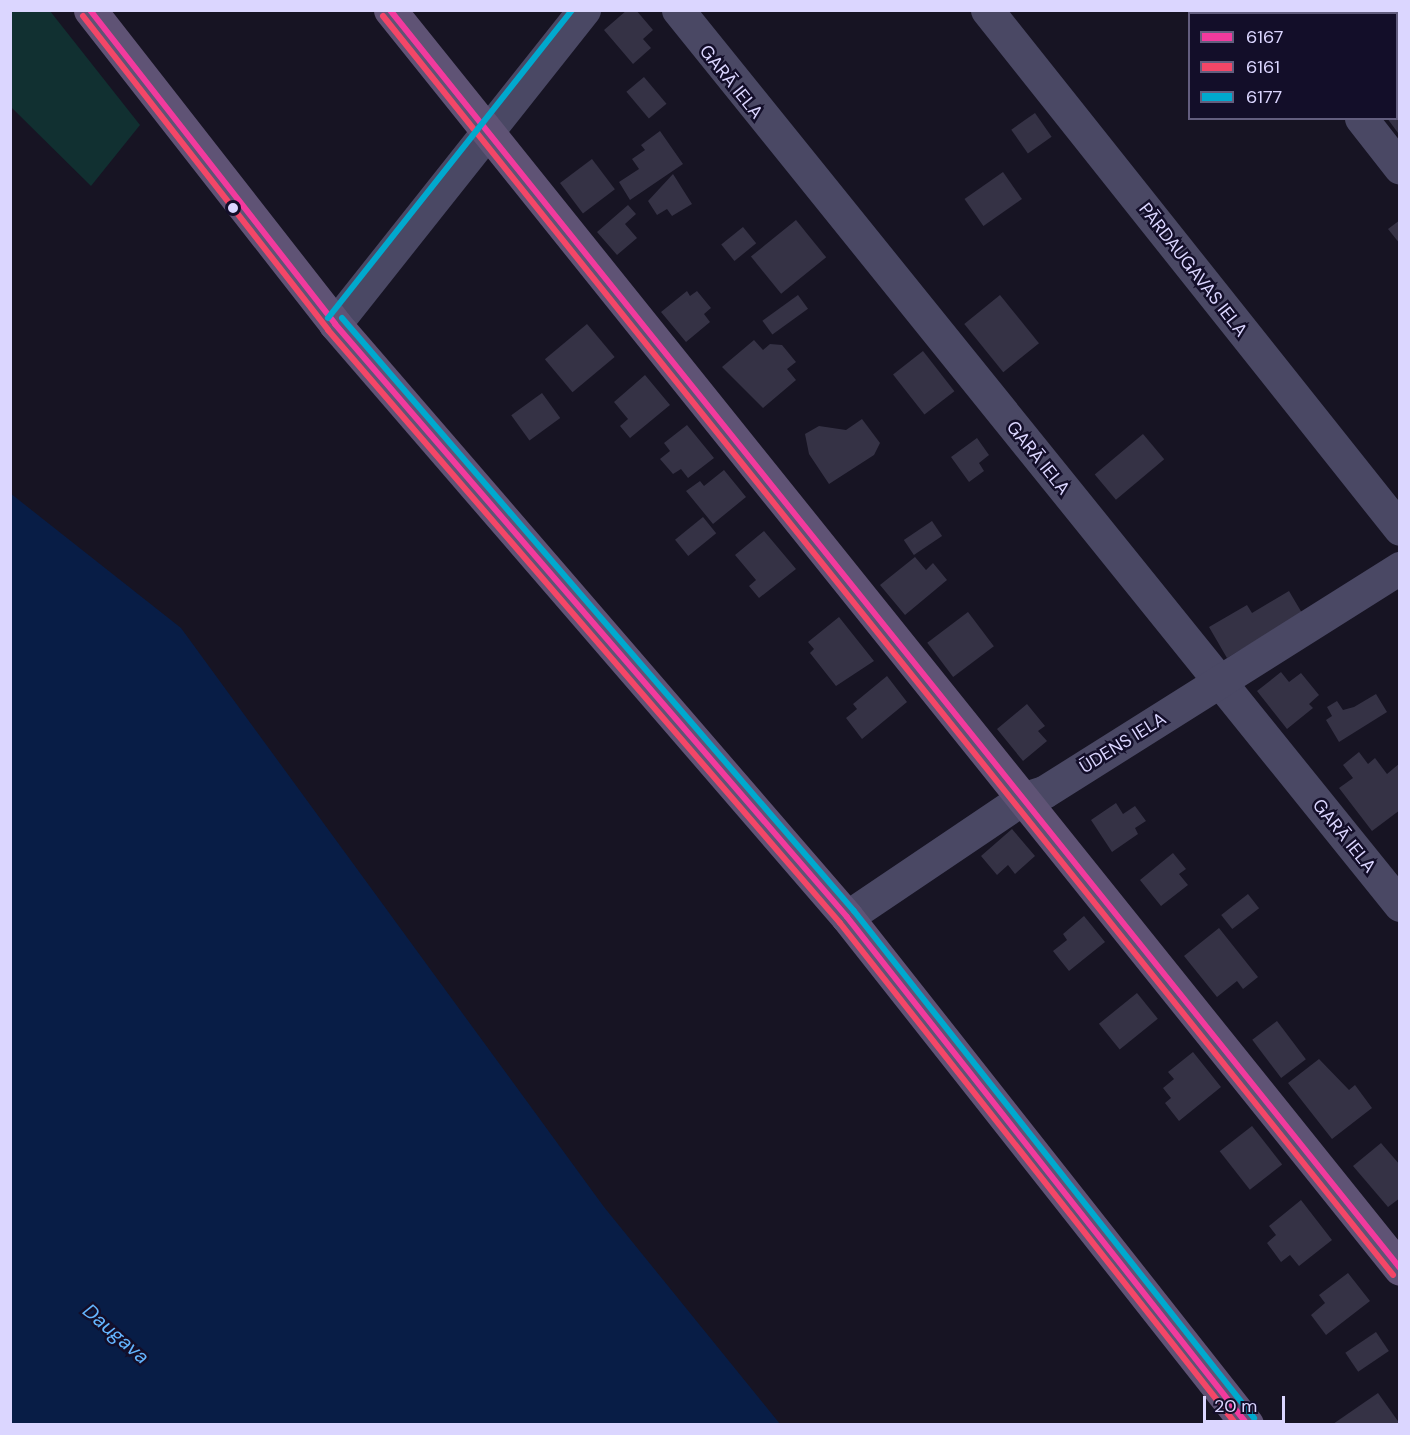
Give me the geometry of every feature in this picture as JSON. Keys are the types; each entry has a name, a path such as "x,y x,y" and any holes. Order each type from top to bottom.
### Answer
{"main road":[{"path":"90,10 335,324 847,917 1247,1425"},
{"path":"390,10 487,135 1400,1269"}],"street":[{"path":"335,324 584,10"},
{"name":"GARĀ IELA","path":"678,10 1400,905"},
{"name":"PĀRDAUGAVAS IELA","path":"987,10 1400,529"},
{"path":"1363,120 1400,168"},
{"name":"ŪDENS IELA","path":"847,917 1022,799 1044,792 1400,568"}],"green space":[{"path":"10,11 50,11 140,125 91,186 11,107"}],"water":[{"name":"Daugava","path":"10,493 181,628 604,1207 780,1424 11,1424"}],"building":[{"path":"627,10 636,10 653,30 643,39 651,48 633,64 604,30"},
{"path":"644,77 666,104 649,119 626,92"},
{"path":"1400,89 1400,132 1398,133 1388,120 1398,120"},
{"path":"1035,113 1052,137 1028,153 1011,130"},
{"path":"660,131 683,164 630,200 619,182 639,169 632,159 645,150 641,145"},
{"path":"592,159 615,189 583,213 560,183"},
{"path":"1003,172 1022,199 983,226 964,199"},
{"path":"673,174 692,204 672,216 667,209 657,215 648,201"},
{"path":"628,205 636,214 625,224 637,238 617,255 597,232"},
{"path":"796,220 826,257 781,294 751,257"},
{"path":"1400,220 1400,244 1388,229"},
{"path":"743,227 756,243 734,261 721,245"},
{"path":"687,291 690,296 697,291 711,308 704,314 710,322 686,342 661,312"},
{"path":"798,295 808,309 772,335 762,321"},
{"path":"1000,295 1039,343 1003,372 964,324"},
{"path":"587,324 615,357 573,392 545,359"},
{"path":"754,340 763,350 770,344 782,345 796,362 787,369 796,380 763,408 722,367"},
{"path":"923,351 954,391 924,415 893,374"},
{"path":"645,375 670,405 630,438 620,426 628,419 614,402"},
{"path":"542,393 560,418 529,440 511,415"},
{"path":"862,419 880,443 874,455 829,484 809,454 805,434 819,426 846,430"},
{"path":"687,425 714,458 688,478 681,469 673,474 660,459 670,451 664,443"},
{"path":"1143,434 1164,459 1116,500 1095,474"},
{"path":"977,438 989,455 979,463 984,471 969,482 951,457"},
{"path":"724,470 746,497 713,524 686,491 700,481 704,486"},
{"path":"703,517 716,533 688,556 675,540"},
{"path":"932,521 942,536 914,555 904,540"},
{"path":"764,531 796,569 759,598 749,586 756,580 735,555"},
{"path":"915,557 926,570 933,563 947,580 905,615 880,585"},
{"path":"1289,591 1302,613 1227,658 1209,627 1247,605 1252,613"},
{"path":"968,612 994,646 953,677 927,643"},
{"path":"839,617 874,661 836,686 810,653 814,649 808,642"},
{"path":"1281,672 1289,682 1301,673 1319,695 1309,704 1313,708 1287,729 1257,691"},
{"path":"887,676 907,702 862,739 846,718 857,709 853,704"},
{"path":"1376,694 1387,712 1339,742 1326,720 1332,716 1327,707 1337,701 1343,710 1354,707"},
{"path":"1027,704 1045,726 1038,731 1047,741 1023,761 997,729"},
{"path":"1359,752 1368,764 1375,758 1387,774 1400,763 1400,810 1372,831 1339,788 1353,778 1343,765"},
{"path":"1116,803 1123,814 1135,806 1146,821 1135,828 1138,834 1112,852 1091,820"},
{"path":"1012,829 1035,856 1015,874 1008,865 997,875 981,856"},
{"path":"1173,853 1186,869 1179,874 1188,885 1161,906 1140,880"},
{"path":"1248,894 1259,908 1232,929 1221,915"},
{"path":"1084,916 1105,942 1069,971 1053,951 1067,940 1063,934"},
{"path":"1219,928 1258,977 1243,989 1237,981 1217,997 1184,956"},
{"path":"1137,993 1158,1019 1120,1049 1099,1024"},
{"path":"1277,1021 1306,1059 1281,1078 1252,1040"},
{"path":"1193,1052 1221,1087 1179,1121 1165,1103 1171,1098 1163,1088 1174,1079 1168,1072"},
{"path":"1319,1059 1349,1090 1355,1085 1372,1108 1332,1139 1288,1083"},
{"path":"1252,1126 1282,1165 1250,1190 1220,1151"},
{"path":"1381,1143 1400,1165 1400,1198 1388,1207 1353,1166"},
{"path":"1301,1200 1332,1240 1299,1266 1290,1255 1281,1262 1267,1243 1276,1235 1269,1226"},
{"path":"1348,1273 1370,1301 1326,1335 1311,1315 1325,1303 1319,1295"},
{"path":"1376,1332 1389,1351 1358,1372 1345,1353"},
{"path":"1378,1393 1400,1424 1333,1424"}],"transit line":[{"name":"6167","path":"90,10 335,324 847,917 1247,1424"},
{"name":"6167","path":"390,10 1400,1268"},
{"name":"6177","path":"328,318 572,10"},
{"name":"6161","path":"83,16 328,330 840,923 1236,1424"},
{"name":"6161","path":"383,16 1393,1275"},
{"name":"6177","path":"342,318 854,911 1254,1418"}]}
